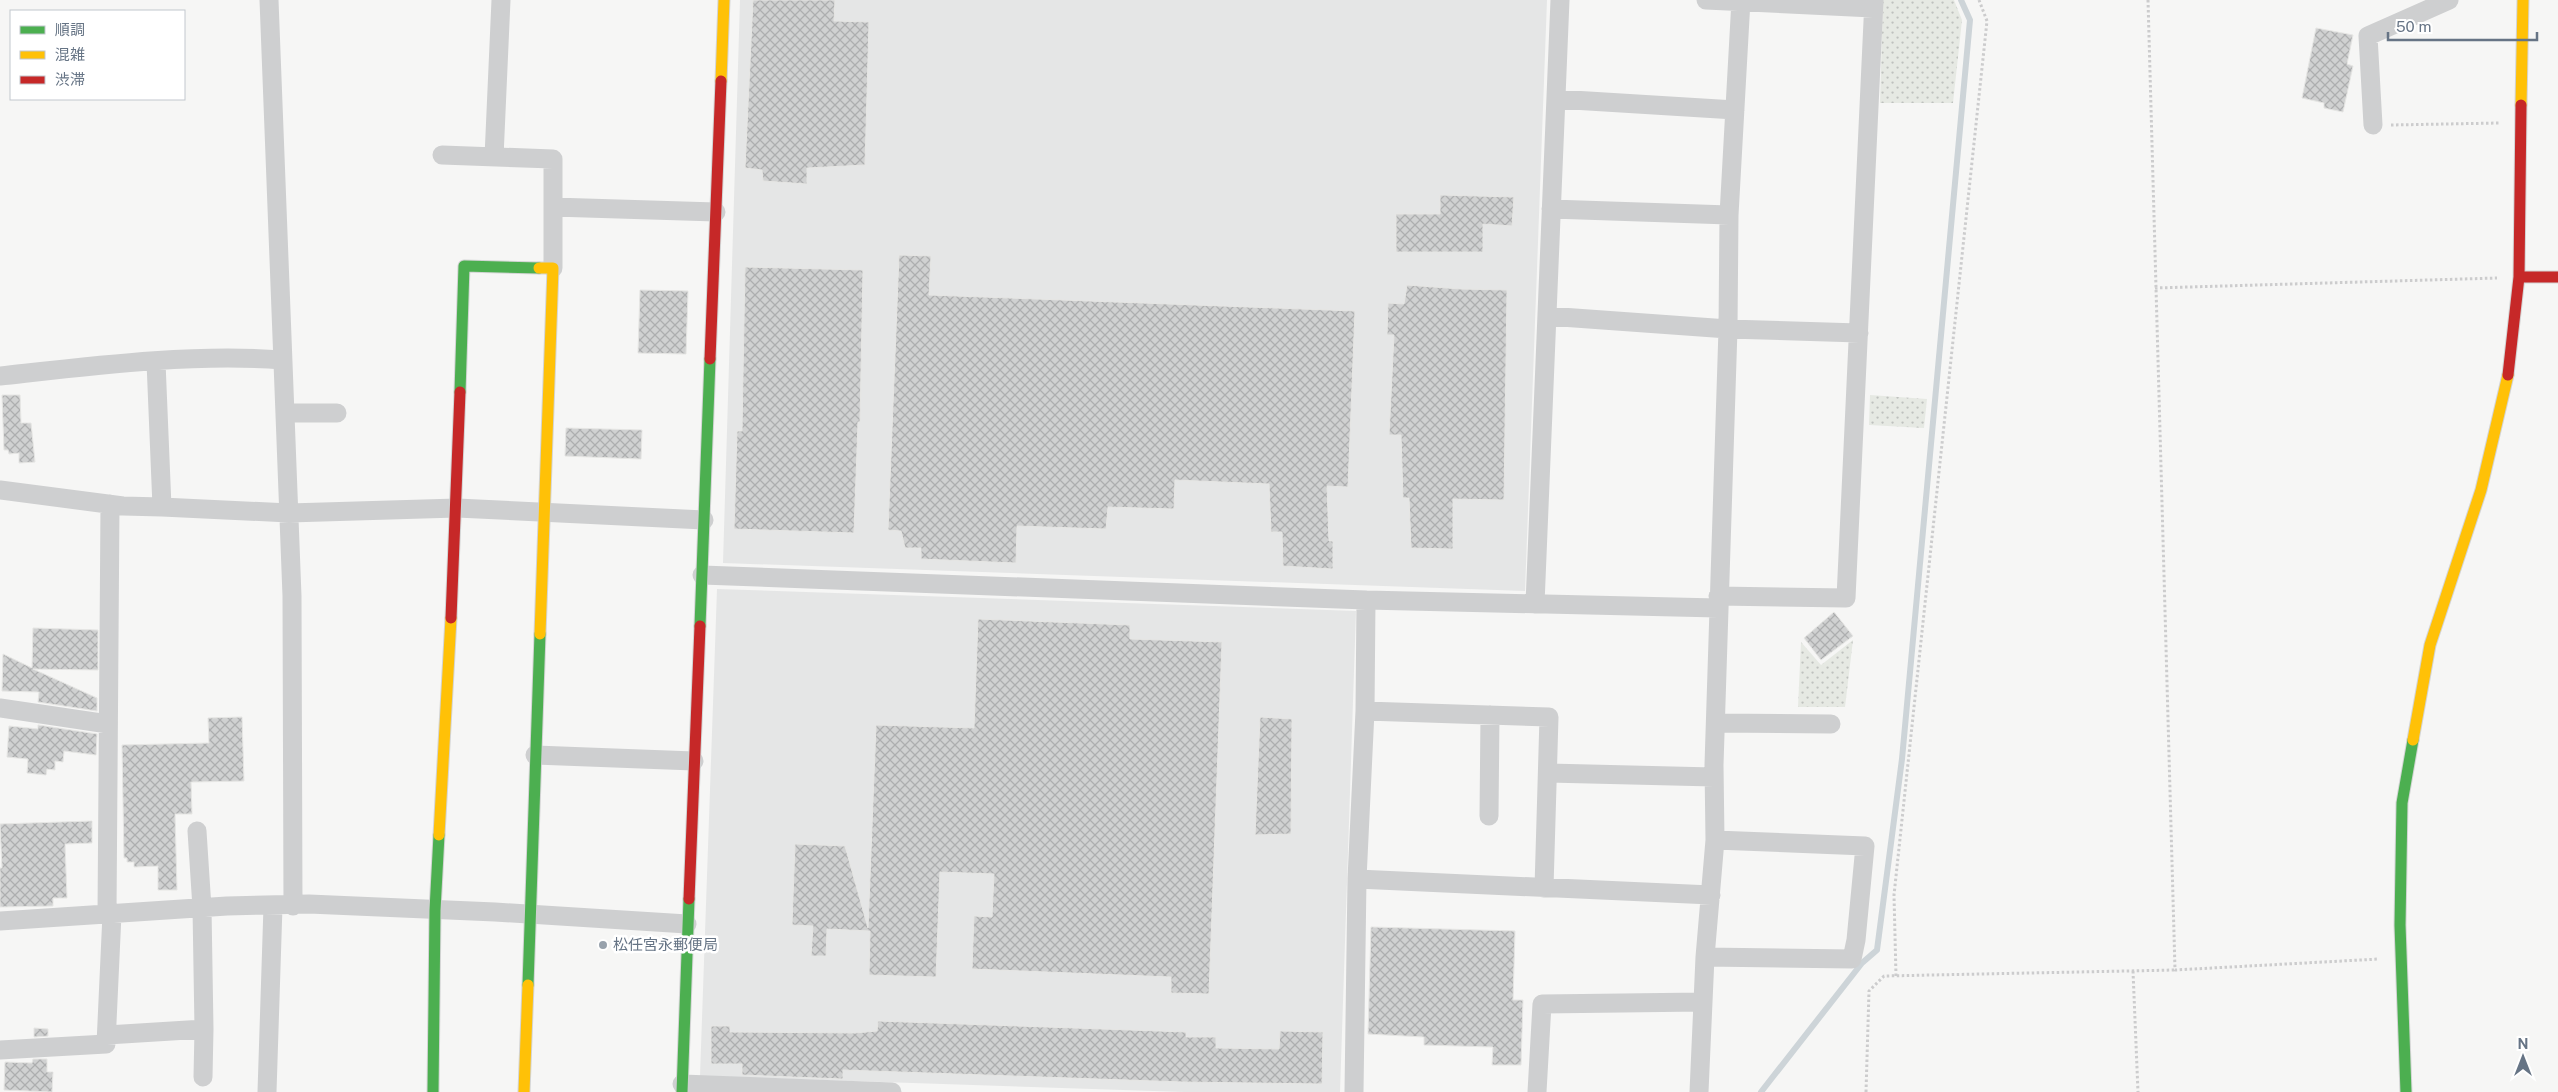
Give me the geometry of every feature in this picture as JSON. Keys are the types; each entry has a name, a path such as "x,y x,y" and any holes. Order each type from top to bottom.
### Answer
{"street":[{"path":"269,0 292,606 293,906"},
{"path":"494,157 501,0"},
{"path":"724,0 682,1088 892,1092"},
{"path":"1535,604 1560,0"},
{"path":"702,575 1366,600 1535,604 1718,602 1846,598 1874,4 1706,0"},
{"path":"2373,125 2368,36 2449,0"},
{"path":"2406,1092 2401,958 2402,803 2430,645 2481,490 2507,384 2519,277 2523,0"},
{"path":"1699,1092 1702,1002 1714,840 1718,602 1728,329 1729,215 1741,1"},
{"path":"1556,99 1735,110"},
{"path":"442,155 552,159 553,268 524,1092"},
{"path":"553,207 716,212"},
{"path":"1551,209 1729,215"},
{"path":"433,1092 435,910 456,508 464,266 553,268"},
{"path":"2519,277 2558,277"},
{"path":"1547,316 1728,329 1859,333"},
{"path":"0,376 103,365 248,357 282,360"},
{"path":"156,362 162,507"},
{"path":"285,413 337,413"},
{"path":"0,490 110,504 289,513 456,508 704,520"},
{"path":"0,1050 106,1044 109,914 110,504"},
{"path":"1354,1092 1357,879 1365,712 1366,600"},
{"path":"0,708 108,724"},
{"path":"1365,712 1549,717 1544,888"},
{"path":"1489,816 1490,715"},
{"path":"1716,723 1831,724"},
{"path":"535,755 694,761"},
{"path":"1548,773 1714,776"},
{"path":"197,831 202,908 203,1077"},
{"path":"1705,957 1852,959 1856,940 1865,846 1714,840"},
{"path":"1357,879 1711,895"},
{"path":"0,922 202,908 309,904 530,914 687,924"},
{"path":"267,1092 273,906"},
{"path":"1537,1092 1542,1004 1702,1002"},
{"path":"106,1034 204,1029"}],"path":[{"path":"1896,976 1894,896 1987,21 1979,0"},
{"path":"2148,0 2175,970"},
{"path":"2373,125 2522,123"},
{"path":"2155,288 2519,277"},
{"path":"1866,1092 1869,991 1884,976 2175,970 2401,958"},
{"path":"2133,971 2138,1092"}],"shaded area":[{"path":"740,0 1547,0 1525,591 723,563"},
{"path":"1883,0 1954,0 1962,20 1953,103 1880,103"},
{"path":"1870,395 1927,399 1924,428 1869,425"},
{"path":"717,589 1356,611 1340,1092 1184,1092 700,1076"},
{"path":"1853,640 1845,707 1798,707 1801,642 1821,665"}],"building":[{"path":"753,0 835,0 834,21 869,22 865,165 807,168 807,184 763,181 762,170 745,168"},
{"path":"2316,28 2353,35 2347,64 2353,66 2343,112 2324,108 2324,103 2302,98"},
{"path":"1440,195 1514,197 1512,226 1483,224 1483,252 1396,252 1396,214 1440,214"},
{"path":"899,255 931,256 929,295 1355,311 1348,487 1327,486 1329,541 1333,541 1333,569 1283,566 1282,532 1271,532 1269,484 1175,480 1174,509 1108,507 1106,529 1017,526 1016,563 921,559 921,548 905,548 901,531 888,530"},
{"path":"745,267 863,270 860,422 858,422 854,533 734,529 737,431 742,431"},
{"path":"1407,285 1507,290 1504,500 1453,499 1453,549 1411,548 1409,498 1403,498 1401,435 1389,435 1394,335 1387,335 1388,303 1404,304"},
{"path":"640,290 688,291 686,354 638,353"},
{"path":"2,395 20,395 21,423 31,423 35,462 19,463 19,453 9,454 8,450 4,450"},
{"path":"566,428 642,430 641,459 565,456"},
{"path":"1834,612 1853,636 1821,660 1804,638"},
{"path":"978,619 1130,625 1130,639 1222,642 1209,994 1171,993 1171,977 972,969 974,916 992,917 994,874 940,872 936,977 869,975 870,931 827,929 826,956 811,956 813,926 792,925 795,844 845,846 868,928 876,725 974,728"},
{"path":"33,628 98,630 98,670 33,669 97,698 97,711 38,702 39,692 2,691 3,654 32,668"},
{"path":"242,717 244,781 191,782 192,814 175,814 177,890 158,890 158,866 134,867 134,862 127,862 127,858 124,858 122,745 209,743 208,718"},
{"path":"1260,717 1292,719 1291,834 1255,835"},
{"path":"38,725 97,734 96,755 64,751 63,762 55,761 55,770 47,769 46,775 27,773 28,759 7,757 9,726 38,729"},
{"path":"92,821 92,843 65,844 67,898 53,898 53,906 0,907 0,868 2,868 0,824"},
{"path":"1371,927 1515,931 1513,1000 1523,1000 1521,1065 1492,1065 1493,1047 1424,1045 1424,1037 1368,1034"},
{"path":"878,1021 1186,1032 1186,1037 1216,1037 1216,1048 1279,1049 1280,1031 1323,1032 1322,1084 1183,1082 843,1070 843,1079 742,1075 742,1064 711,1064 711,1026 730,1026 730,1032 855,1033 877,1031"},
{"path":"34,1028 48,1029 48,1036 34,1037"},
{"path":"33,1059 47,1059 47,1072 53,1072 52,1092 4,1090 5,1062 32,1063"}],"waterway":[{"path":"1761,1092 1862,963 1877,950 1902,759 1970,20 1961,0"}],"traffic: fast":[{"path":"460,392 464,266 539,268"},
{"path":"700,626 710,359"},
{"path":"528,985 540,634"},
{"path":"2406,1092 2400,925 2402,803 2413,740"},
{"path":"433,1092 435,910 439,835"},
{"path":"682,1092 689,899"}],"traffic: slow":[{"path":"721,81 724,0"},
{"path":"2521,105 2523,0"},
{"path":"539,268 553,268 540,634"},
{"path":"2413,740 2430,645 2481,490 2508,375"},
{"path":"439,835 451,618"},
{"path":"524,1092 528,985"}],"traffic: jam":[{"path":"710,359 721,81"},
{"path":"2508,375 2519,277 2521,105"},
{"path":"2519,277 2558,277"},
{"path":"451,618 460,392"},
{"path":"689,899 700,626"}],"place":[{"name":"松任宮永郵便局","path":"603,945"}]}
